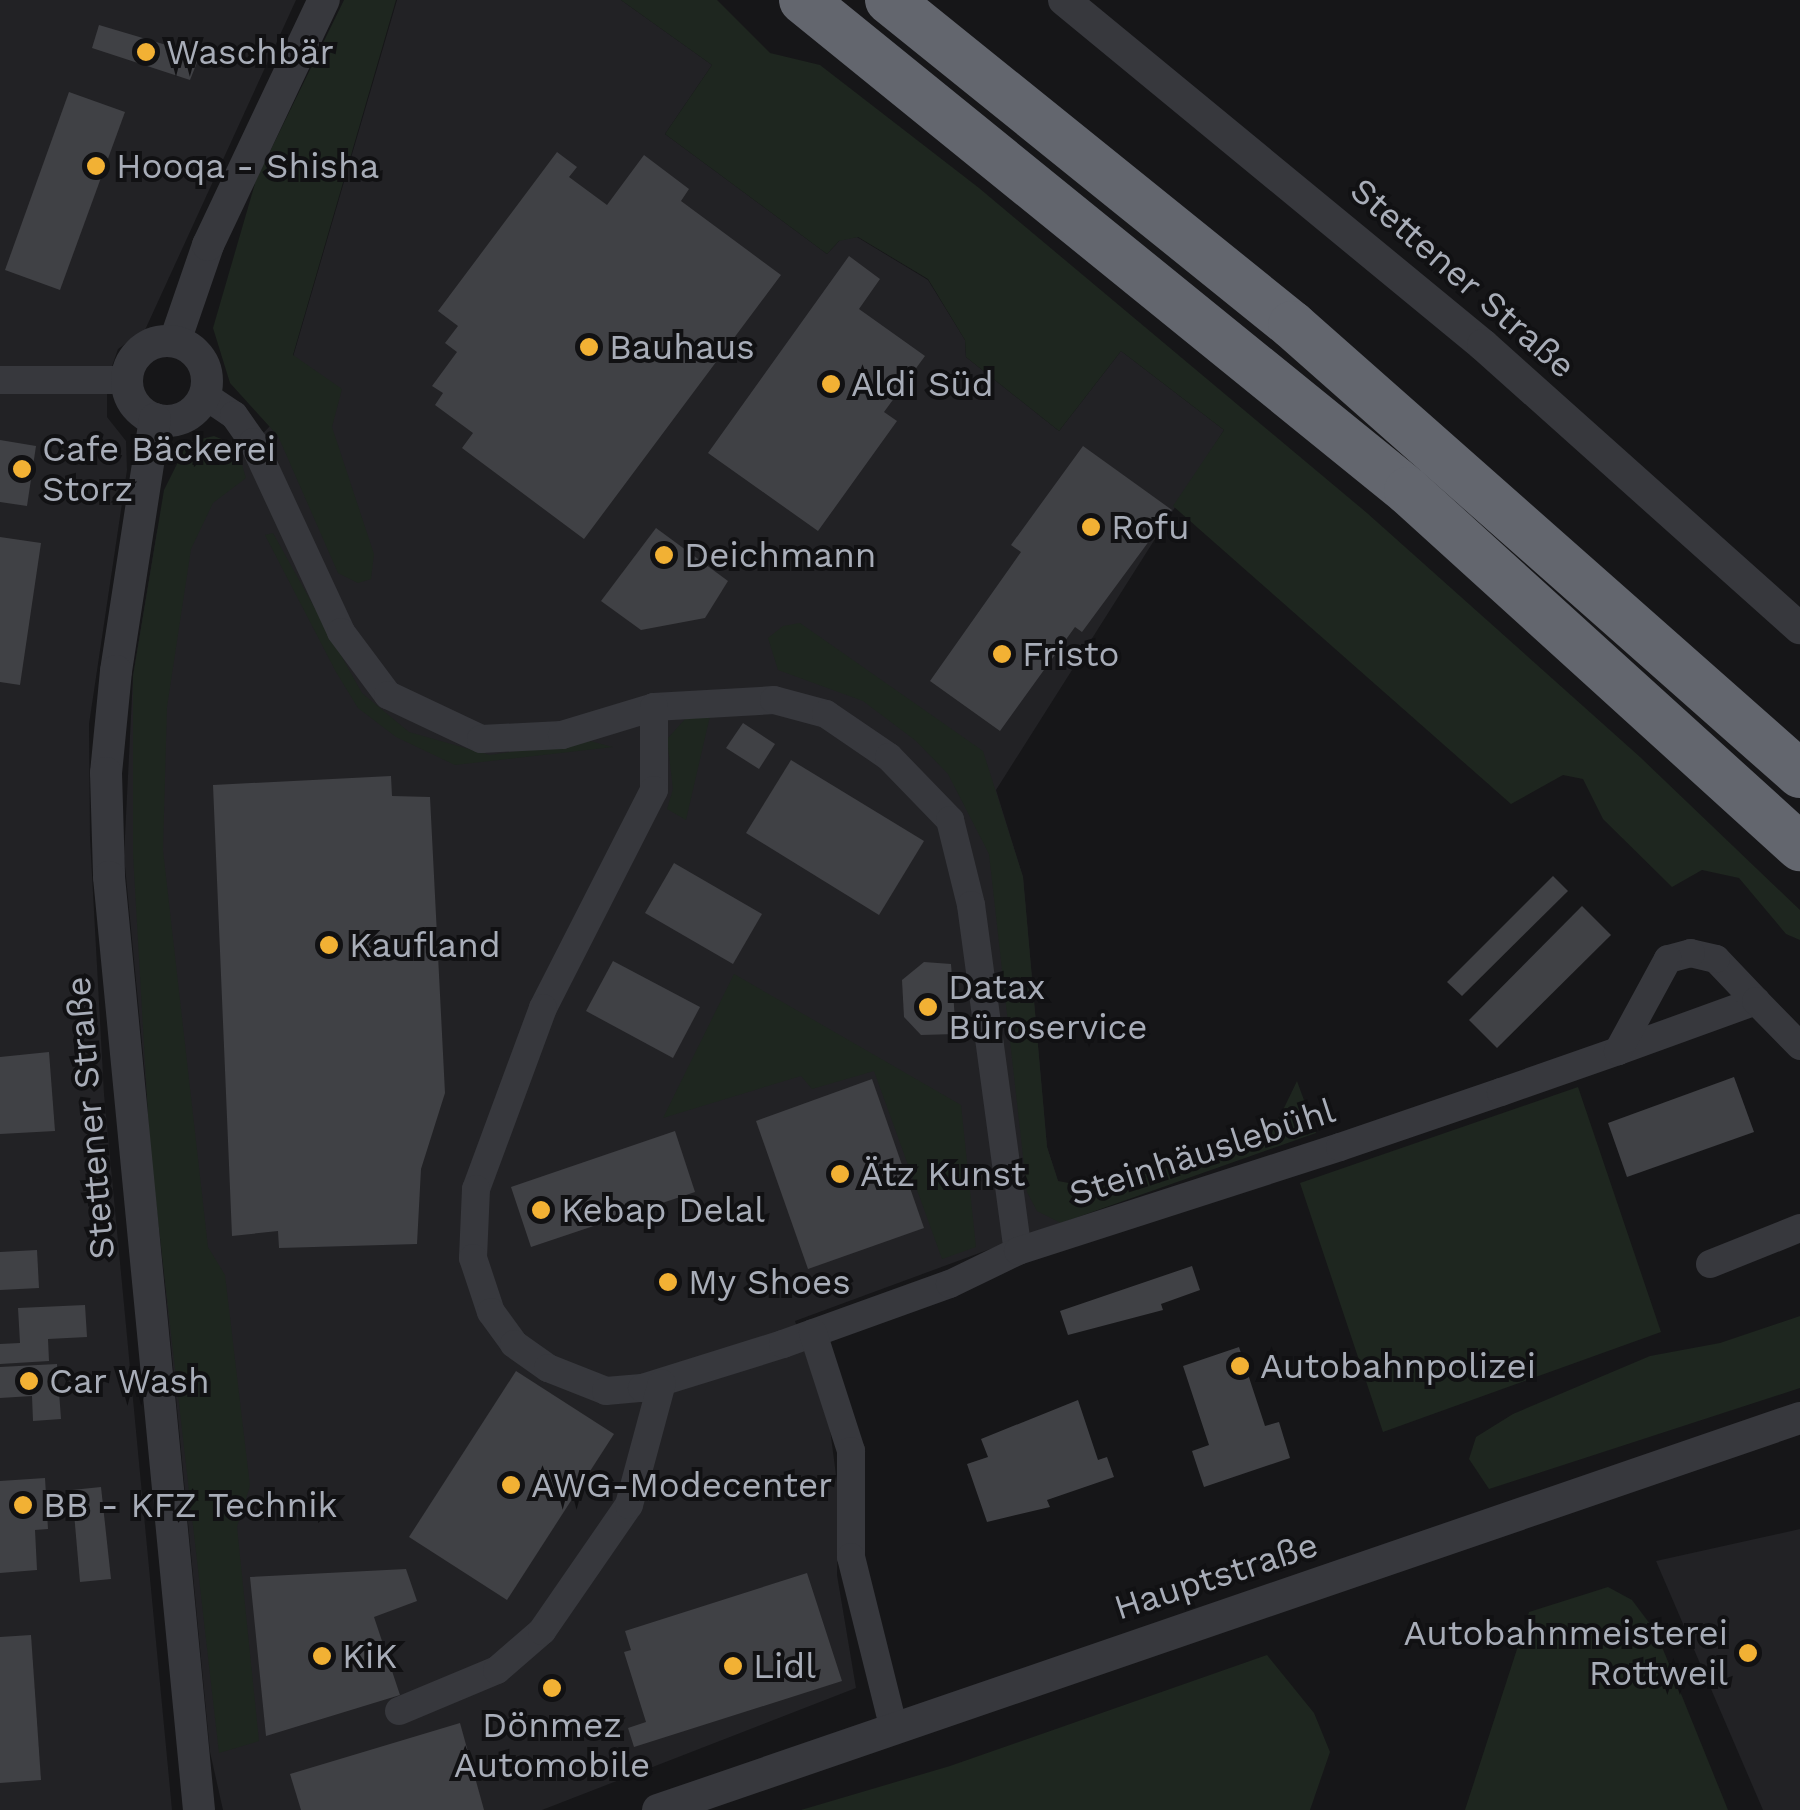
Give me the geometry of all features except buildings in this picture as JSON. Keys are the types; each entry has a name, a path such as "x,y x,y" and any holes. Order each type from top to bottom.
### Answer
{"highway":[{"path":"803,0 1124,254 1422,504 1800,846"},
{"path":"889,0 1292,325 1800,774"}],"street":[{"path":"175,341 208,246 324,0"},
{"name":"Stettener Straße","path":"1064,0 1483,345 1800,628"},
{"path":"204,395 179,419 155,419 135,405 127,380 141,350 175,341 198,356 204,395 234,415 253,442 341,632 388,695 481,739 568,734 654,707 774,700 826,714 889,757 950,820 972,905 1018,1251"},
{"path":"0,380 127,380"},
{"name":"Stettener Straße","path":"155,419 112,704 106,772 108,877 199,1810"},
{"name":"Steinhäuslebühl","path":"654,707 654,790 536,1027 476,1189 473,1258 491,1312 514,1344 548,1368 606,1390 662,1383 813,1333 950,1284 1018,1251 1756,1002"},
{"path":"1618,1051 1668,959 1691,953 1716,959 1800,1046"},
{"path":"1710,1264 1800,1228"},
{"path":"813,1333 851,1451 851,1557 893,1725"},
{"path":"400,1711 496,1670 542,1631 628,1504 662,1383"},
{"name":"Hauptstraße","path":"658,1810 893,1725 1800,1418"}],"shaded area":[{"path":"0,0 296,0 145,330 118,349 107,381 107,417 126,441 127,470 89,724 90,838 104,1094 172,1810 0,1810"},
{"path":"344,0 396,0 293,355 342,389 332,427 374,554 371,579 358,583 338,573 278,436 230,383 213,328 256,180"},
{"path":"397,0 621,0 712,65 665,134 827,254 840,240 857,237 928,280 965,340 966,357 1059,431 1121,351 1224,430 996,790 1023,877 1047,1147 1058,1181 1061,1223 795,1321 830,1429 839,1498 837,1575 856,1688 542,1810 223,1810 210,1752 124,856 133,676 157,532 176,466 227,447 240,457 274,422"},
{"path":"621,0 717,0 770,53 820,65 979,188 1367,513 1640,757 1800,910 1800,940 1786,934 1739,878 1702,870 1672,887 1603,819 1583,779 1563,775 1511,804 1173,506 1224,430 1121,351 1059,431 966,357 965,340 928,279 858,237 839,241 827,254 665,134 712,65"},
{"path":"214,436 236,445 246,478 213,503 191,549 167,707 163,850 208,1247 225,1275 250,1486 237,1527 259,1741 219,1753 150,1150 133,854 133,676 164,490 188,442"},
{"path":"273,533 362,693 409,732 490,755 586,740 613,747 455,765 396,737 358,708 336,672 265,535"},
{"path":"800,623 983,751 1023,877 1047,1147 1058,1181 1096,1188 1269,1139 1297,1081 1316,1133 1061,1223 1037,1211 1027,1192 989,854 948,774 916,741 863,701 778,670 768,638 783,626"},
{"path":"710,716 686,820 667,809 673,789 667,739 686,718"},
{"path":"734,974 961,1105 976,1247 942,1259 874,1071 812,1089 801,1076 663,1118"},
{"path":"1578,1087 1661,1332 1383,1432 1300,1183"},
{"path":"1800,1316 1800,1388 1489,1489 1469,1459 1476,1437 1513,1414 1650,1356 1720,1343"},
{"name":"Autobahnmeisterei Rottweil","path":"1800,1529 1800,1810 1763,1810 1656,1561"},
{"path":"1608,1587 1632,1600 1656,1632 1728,1810 1465,1810 1529,1612"},
{"path":"1267,1655 1314,1713 1330,1752 1310,1810 801,1810 950,1766"}],"place":[{"name":"Waschbär","path":"146,52"},
{"name":"Hooqa - Shisha","path":"96,166"},
{"name":"Bauhaus","path":"589,347"},
{"name":"Aldi Süd","path":"831,384"},
{"name":"Cafe Bäckerei Storz","path":"22,469"},
{"name":"Rofu","path":"1091,527"},
{"name":"Deichmann","path":"664,555"},
{"name":"Fristo","path":"1002,654"},
{"name":"Kaufland","path":"329,945"},
{"name":"Datax Büroservice","path":"928,1007"},
{"name":"Ätz Kunst","path":"840,1174"},
{"name":"Kebap Delal","path":"541,1210"},
{"name":"My Shoes","path":"668,1282"},
{"name":"Autobahnpolizei","path":"1240,1366"},
{"name":"Car Wash","path":"29,1381"},
{"name":"AWG-Modecenter","path":"511,1485"},
{"name":"BB - KFZ Technik","path":"23,1505"},
{"name":"Autobahnmeisterei Rottweil","path":"1748,1653"},
{"name":"KiK","path":"322,1656"},
{"name":"Lidl","path":"733,1666"},
{"name":"Dönmez Automobile","path":"552,1688"}]}
